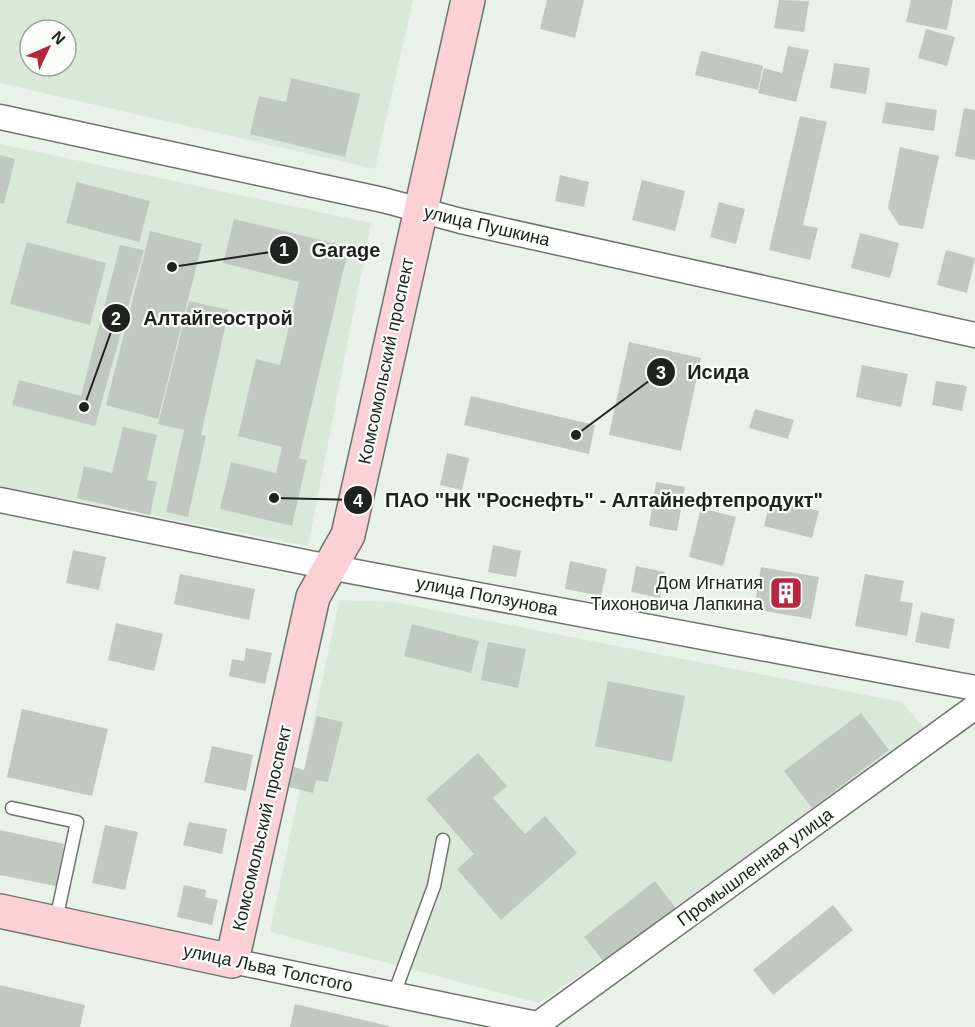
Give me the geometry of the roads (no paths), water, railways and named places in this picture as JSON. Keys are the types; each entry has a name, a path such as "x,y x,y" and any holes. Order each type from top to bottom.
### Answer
{"street":[{"name":"Комсомольский проспект","path":"232,961 314,597 328,567 348,535 419,210 468,0"},
{"name":"улица Пушкина","path":"0,117 975,335"},
{"name":"улица Ползунова","path":"0,500 328,567 975,688"},
{"name":"Промышленная улица","path":"536,1025 975,707"},
{"name":"улица Льва Толстого","path":"0,911 536,1025"}],"lane":[{"path":"12,808 77,822 55,923"},
{"path":"394,994 434,886 442,840"}],"place":[{"name":"Garage","path":"172,267"},
{"name":"Алтайгеострой","path":"84,407"},
{"name":"Исида","path":"576,435"},
{"name":"ПАО \"НК \"Роснефть\" - Алтайнефтепродукт\"","path":"274,498"},
{"name":"Дом Игнатия Тихоновича Лапкина","path":"786,593"}]}
